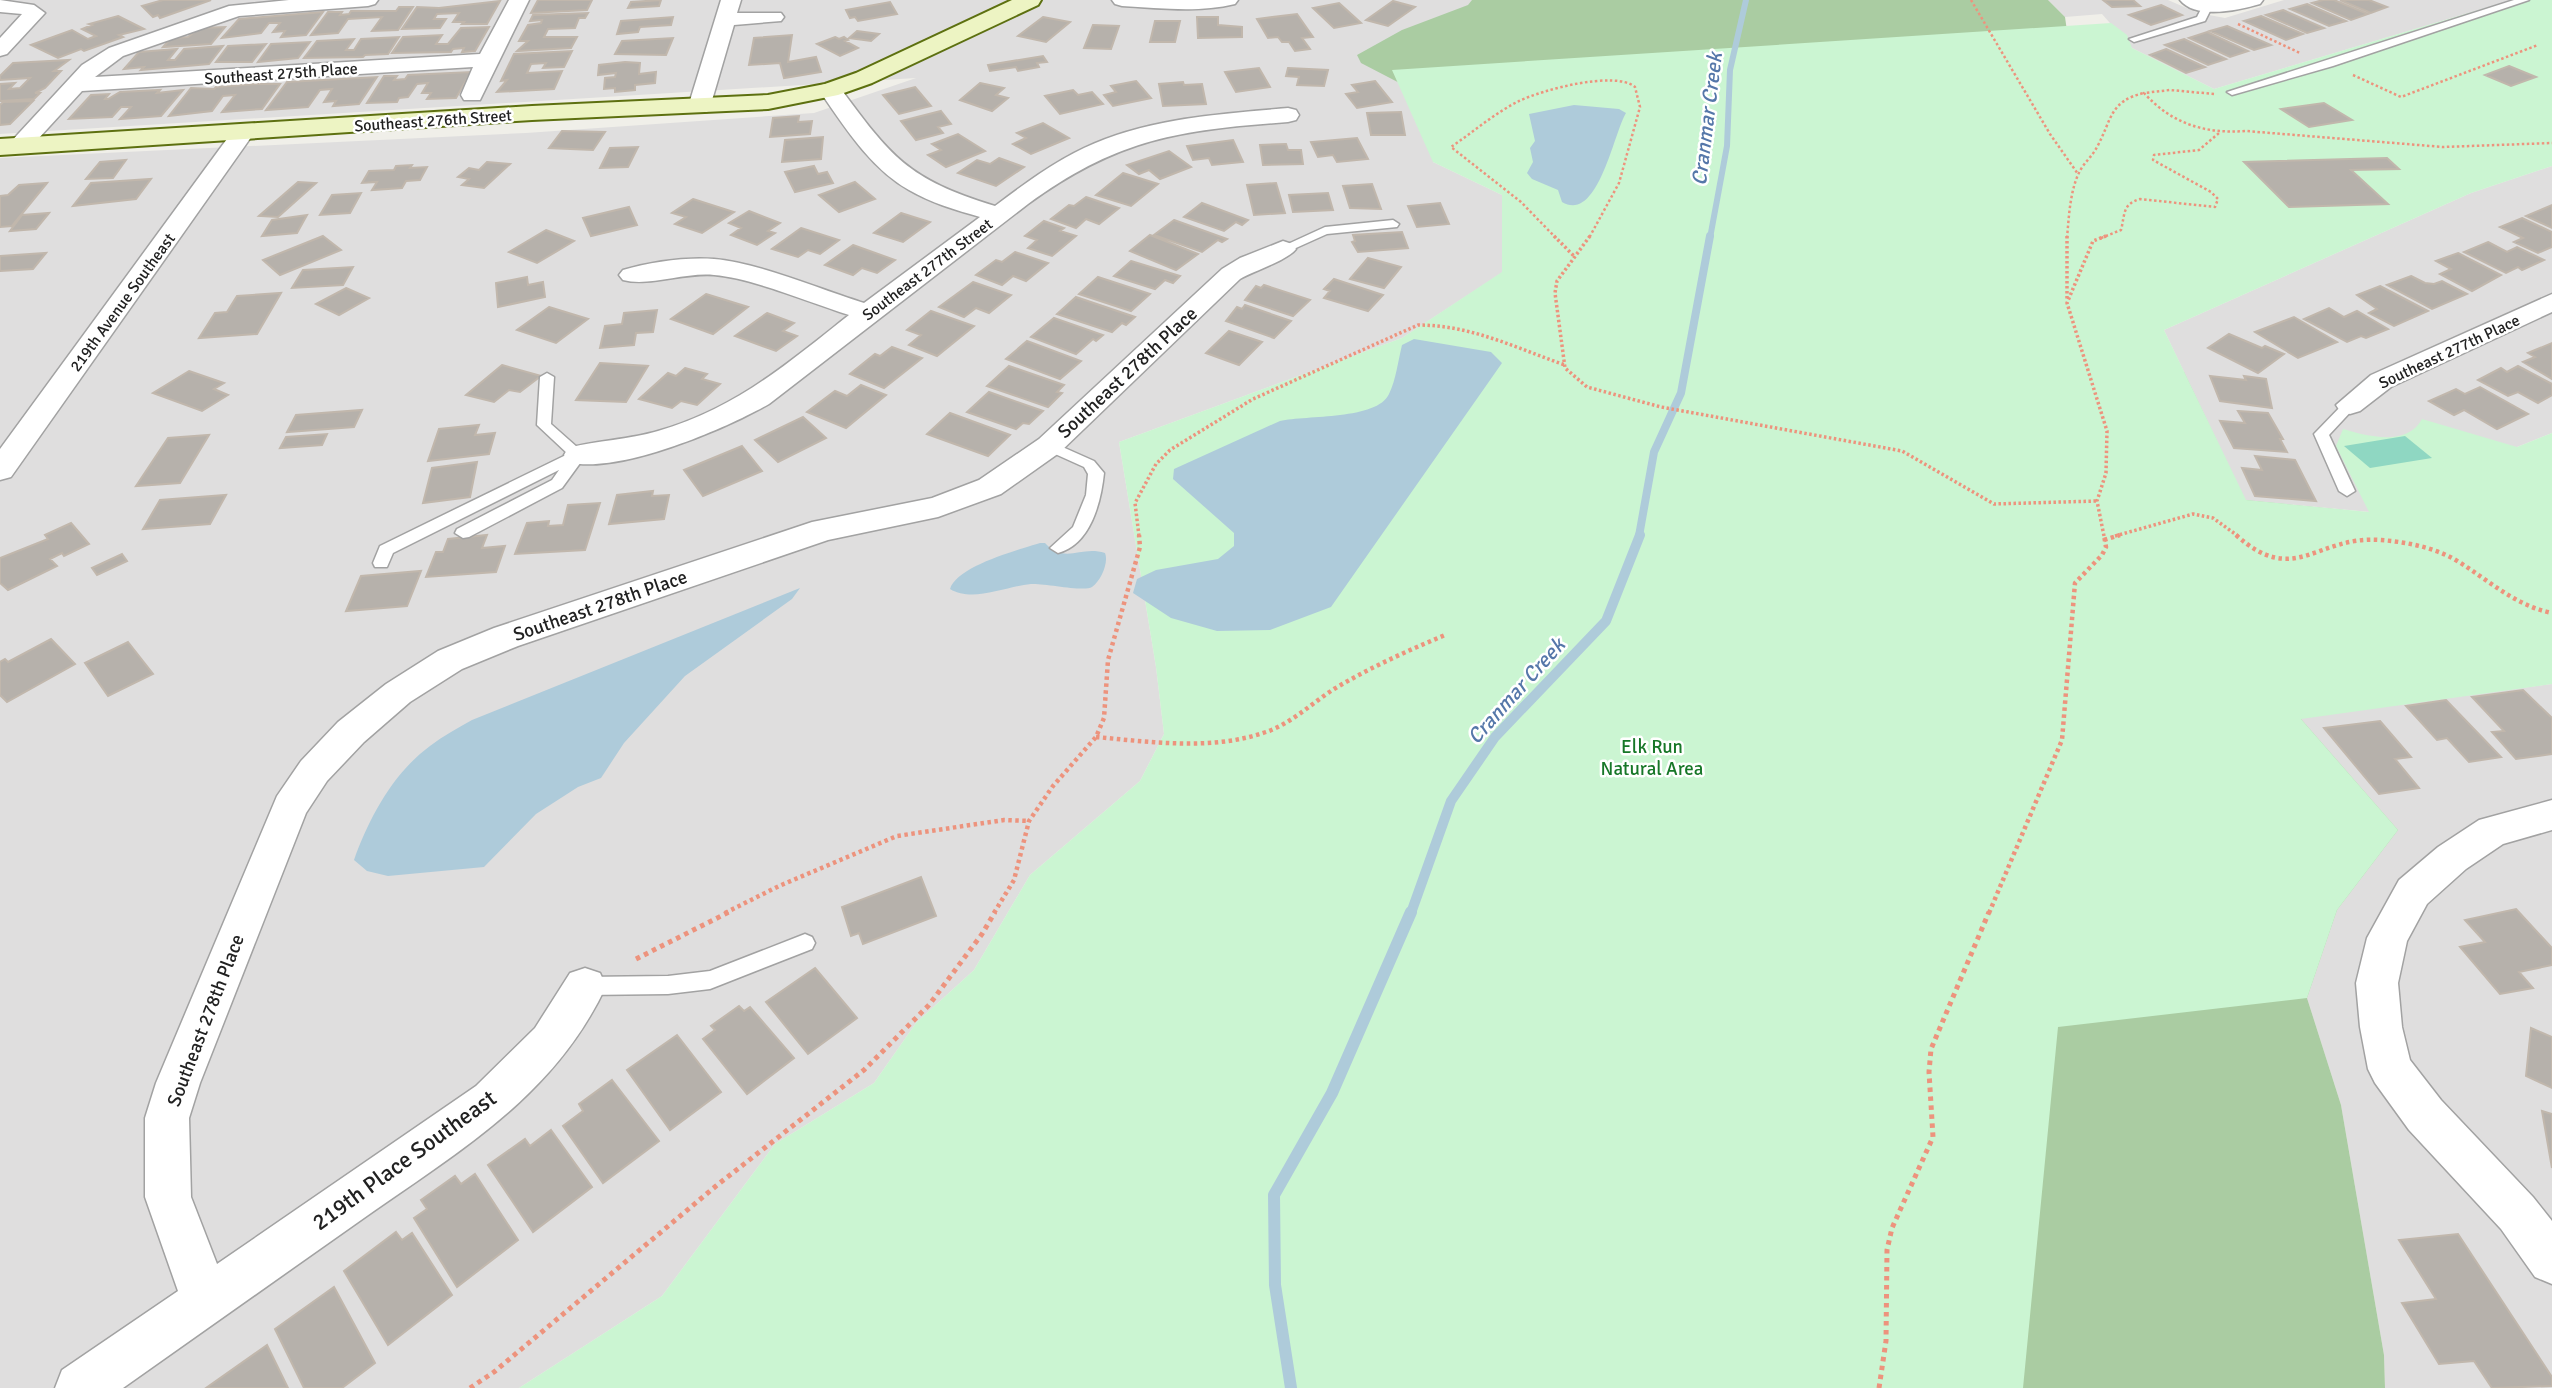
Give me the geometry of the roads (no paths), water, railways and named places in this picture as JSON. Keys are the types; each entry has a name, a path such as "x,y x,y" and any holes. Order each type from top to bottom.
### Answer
{"street":[{"path":"9,146 90,70 116,52 236,5 368,0"},
{"path":"472,95 486,60 519,0"},
{"name":"Southeast 276th Street","path":"9,146 533,113 768,102 830,90 864,78 1030,0"},
{"path":"1122,0 1186,3 1228,0"},
{"path":"2203,2 2234,6 2253,0"},
{"path":"0,6 27,9 35,13 0,50"},
{"path":"699,107 728,10 774,17"},
{"name":"Southeast 275th Place","path":"75,85 486,60"},
{"path":"830,90 874,148 915,184 939,196 998,215"},
{"name":"Southeast 277th Street","path":"579,455 625,450 664,441 729,415 762,396 998,215 1069,165 1136,137 1202,122 1288,115"},
{"name":"219th Avenue Southeast","path":"0,470 243,133"},
{"name":"Southeast 278th Place","path":"206,1300 169,1197 167,1118 193,1045 290,807 314,771 351,733 398,693 450,660 506,637 823,530 938,507 990,487 1049,446 1231,274 1283,248"},
{"path":"632,275 686,267 715,267 744,273 868,313"},
{"name":"Southeast 277th Place","path":"2350,405 2381,381 2552,302"},
{"path":"2552,815 2492,831 2452,858 2413,892 2387,938 2377,983 2381,1027 2390,1069 2425,1115 2517,1213 2552,1259"},
{"name":"219th Place Southeast","path":"80,1388 492,1101 550,1042 586,986"}],"lane":[{"path":"2232,92 2328,64 2524,0"},
{"path":"2134,39 2201,19 2203,2"},
{"name":"Southeast 278th Place","path":"1283,248 1325,231 1393,224"},
{"path":"547,377 544,425 579,455"},
{"path":"2347,491 2321,434 2350,405"},
{"path":"1049,446 1089,464 1096,473 1094,495 1080,530 1058,548"},
{"path":"463,533 557,484 579,455"},
{"path":"381,563 386,550 579,455"},
{"name":"219th Place Southeast","path":"586,986 668,985 710,980 805,943"}],"water":[{"path":"1574,105 1619,109 1626,113 1595,189 1585,200 1575,205 1562,202 1558,190 1532,179 1527,173 1533,162 1530,148 1535,141 1529,114"},
{"path":"1414,339 1491,352 1502,363 1331,607 1270,630 1217,631 1171,618 1133,593 1137,579 1156,570 1218,559 1234,546 1234,533 1173,479 1174,469 1280,421 1340,415 1371,408 1389,394 1402,345"},
{"path":"1045,543 1060,553 1105,553 1106,561 1101,576 1088,588 1031,584 979,594 959,593 950,589 964,573 976,566"},
{"path":"800,588 792,599 685,676 624,743 601,778 578,787 536,814 484,867 388,876 367,871 354,860 367,828 394,783 417,757 445,735 472,720"}],"waterway":[{"name":"Cranmar Creek","path":"1710,238 1727,146 1730,70 1746,0"},
{"name":"Cranmar Creek","path":"1639,536 1654,452 1681,393 1710,236"},
{"name":"Cranmar Creek","path":"1411,913 1451,801 1495,737 1606,621 1640,535"},
{"name":"Cranmar Creek","path":"1291,1388 1275,1285 1274,1195 1332,1093 1411,912"}],"park label":[{"name":"Elk Run Natural Area","path":"1652,757"}]}
